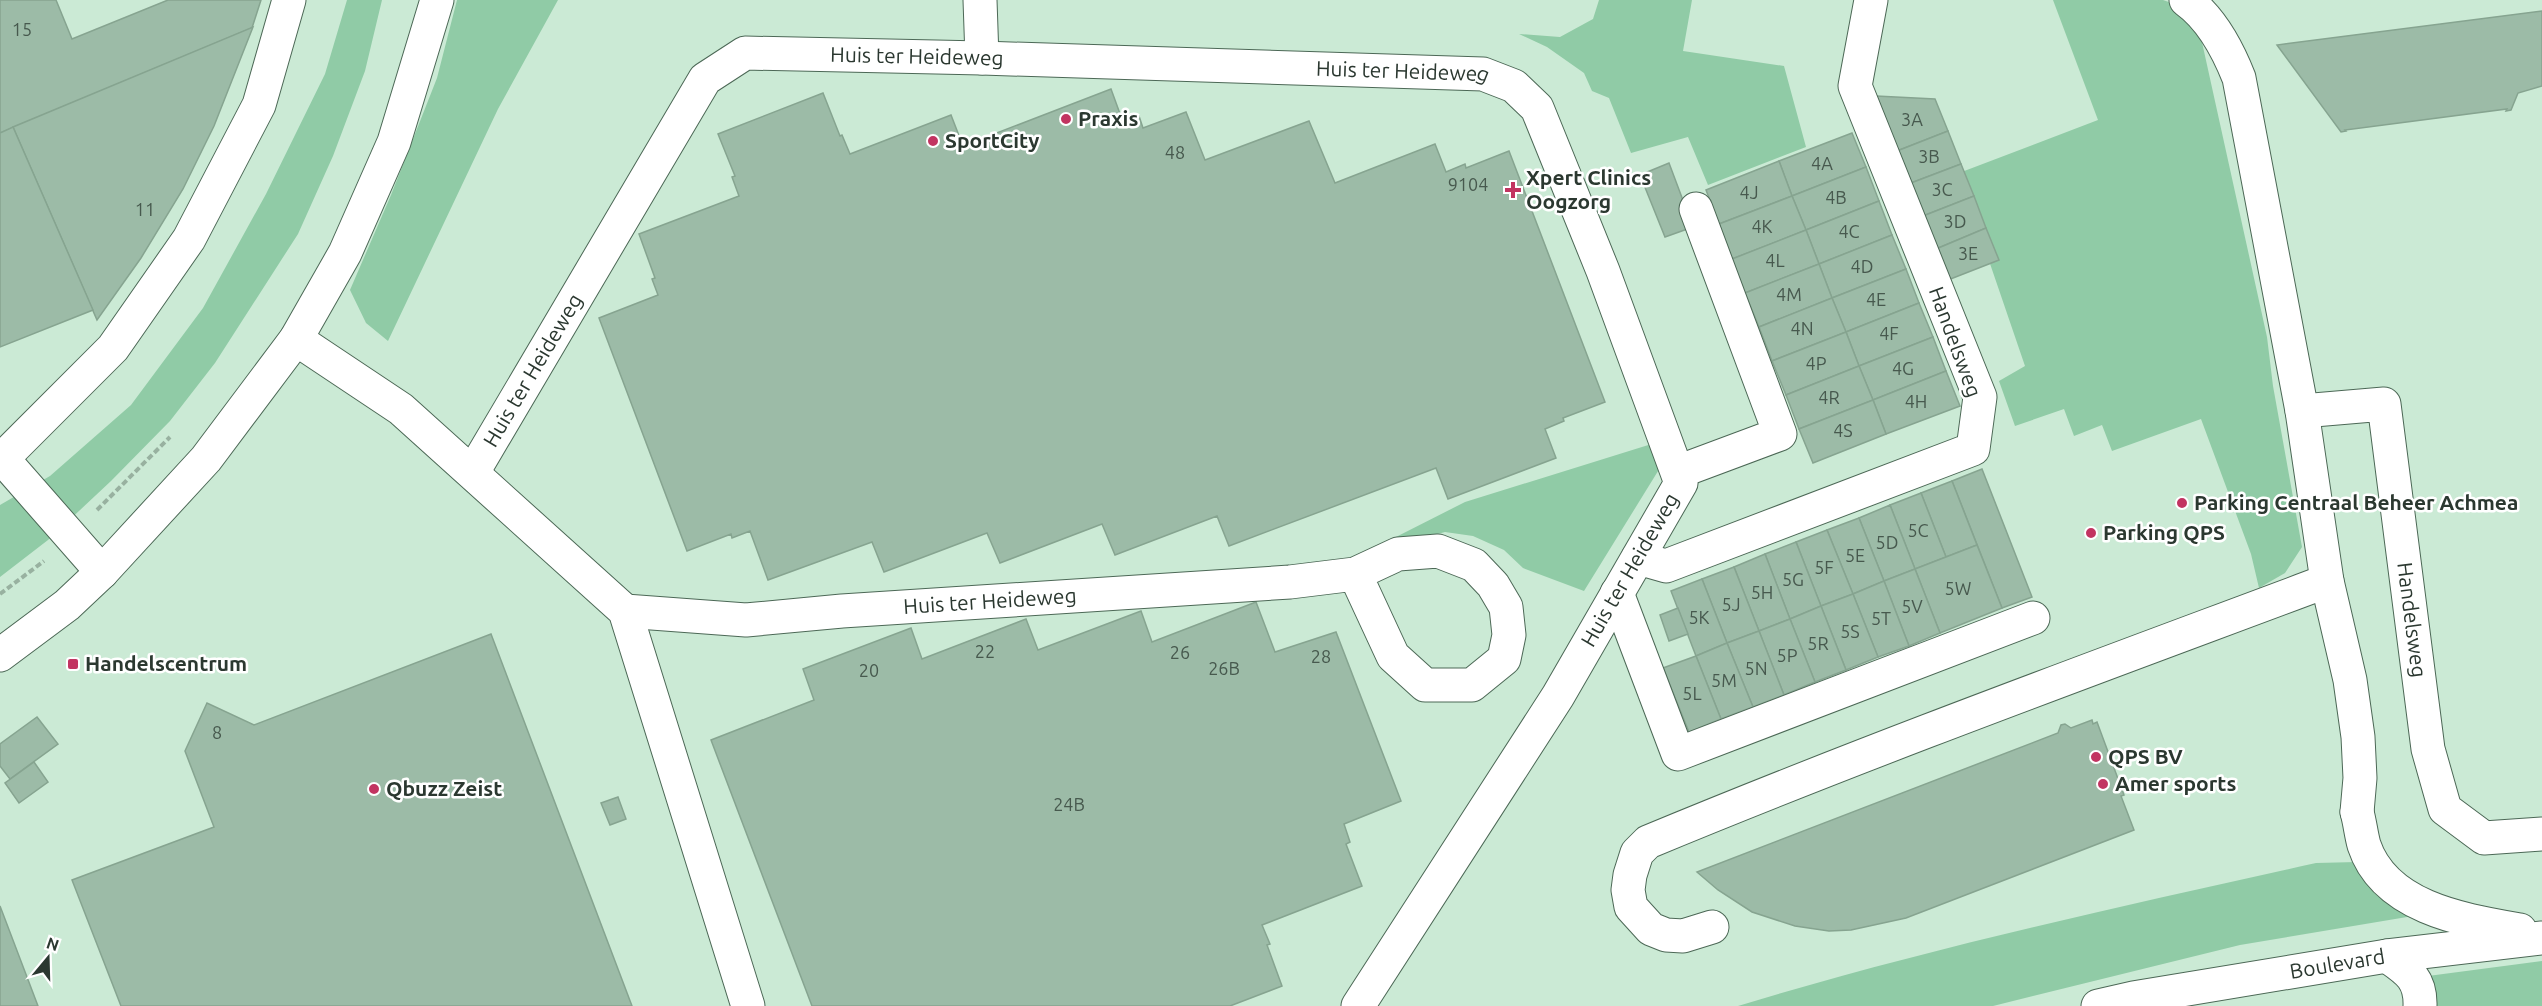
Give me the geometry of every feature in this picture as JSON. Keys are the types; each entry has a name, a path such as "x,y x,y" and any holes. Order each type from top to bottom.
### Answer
{"street":[{"path":"102,573 2,460 113,348 189,239 259,105 289,0"},
{"path":"0,655 67,605 102,573 206,459 296,339 345,253 394,142 437,0"},
{"path":"980,0 981,58"},
{"name":"Handelsweg","path":"1638,558 1666,566 1973,449 1980,397 1855,86 1871,0"},
{"path":"2187,0 2201,14 2225,48 2239,78 2302,411 2327,581 2350,680 2358,737 2360,778 2358,812 2364,845 2377,869 2401,893 2465,920 2542,933"},
{"name":"Huis ter Heideweg","path":"473,472 705,79 745,53 1483,74 1514,86 1537,108 1603,271 1681,483 1558,696 1358,1006"},
{"path":"1678,472 1780,434 1696,209"},
{"name":"Huis ter Heideweg","path":"296,339 401,409 625,611 746,620 842,611 1290,582 1355,574 1398,554 1438,552 1474,565 1493,585 1506,607 1509,635 1504,659 1472,685 1425,685 1394,656 1355,574"},
{"name":"Handelsweg","path":"2302,411 2384,404 2428,749 2445,808 2484,838 2542,834"},
{"path":"1712,927 1683,936 1665,935 1651,929 1631,907 1628,890 1630,875 1637,853 1648,842 1737,805 2135,652 2327,581"},
{"path":"1617,593 1678,754 2033,618"},
{"path":"625,611 748,1006"},
{"name":"Boulevard","path":"2098,1006 2387,956 2542,938"},
{"path":"2387,956 2418,982 2420,1006"}],"path":[{"path":"0,594 32,572 174,434"}],"green space":[{"path":"347,0 382,0 365,71 333,156 298,234 215,363 170,421 48,540 0,577 0,505 50,476 131,405 203,308 266,194 325,74"},
{"path":"457,0 558,0 498,109 388,341 366,323 350,290 391,195 437,78"},
{"path":"1599,0 1692,0 1683,51 1784,66 1806,147 1708,185 1688,137 1631,153 1609,98 1592,91 1584,73 1547,47 1519,34 1560,37 1593,19"},
{"path":"2053,0 2163,0 2183,7 2196,15 2267,337 2273,386 2302,547 2285,573 2259,588 2251,554 2201,419 2112,451 2102,425 2074,436 2064,409 2015,426 1999,381 2025,366 1959,173 2098,120"},
{"path":"1658,442 1663,463 1584,591 1523,568 1504,550 1473,536 1445,532 1416,540 1390,540 1465,502"},
{"path":"2357,862 2367,883 2378,896 2413,916 2240,945 1993,1006 1738,1006 1881,965 2098,912 2316,863"},
{"path":"2542,961 2542,1006 2431,1006 2428,976"}],"building":[{"path":"0,0 56,0 72,39 168,0 261,0 252,28 0,133"},
{"path":"2542,11 2542,86 2518,93 2511,110 2506,111 2507,109 2341,132 2277,45"},
{"path":"253,27 214,126 183,189 141,258 97,320 13,127"},
{"path":"1111,89 1123,122 1139,116 1143,128 1186,112 1205,160 1309,121 1335,183 1435,144 1446,172 1465,164 1466,168 1509,151 1605,402 1563,418 1564,421 1545,429 1556,458 1448,499 1436,468 1229,546 1217,516 1115,555 1102,524 1000,563 987,533 884,572 872,542 768,580 750,531 732,538 731,534 687,551 599,318 658,295 652,279 655,278 639,234 739,196 732,177 735,176 718,134 823,93 840,136 842,135 850,154 951,115 963,146"},
{"path":"1876,96 1935,99 1948,131 1897,151"},
{"path":"13,127 93,310 0,347 0,133"},
{"path":"1948,131 1961,164 1911,183 1897,151"},
{"path":"1852,133 1866,167 1792,196 1779,161"},
{"path":"1779,161 1792,196 1719,224 1706,190"},
{"path":"1669,163 1693,227 1665,237 1640,175"},
{"path":"1961,164 1974,196 1923,216 1911,183"},
{"path":"1866,167 1879,201 1806,230 1792,196"},
{"path":"1792,196 1806,230 1732,259 1719,224"},
{"path":"1974,196 1986,228 1936,249 1923,216"},
{"path":"1879,201 1892,235 1819,264 1806,230"},
{"path":"1986,228 1999,260 1948,280 1936,249"},
{"path":"1806,230 1819,264 1745,293 1732,259"},
{"path":"1892,235 1906,269 1832,298 1819,264"},
{"path":"1819,264 1832,298 1759,327 1745,293"},
{"path":"1906,269 1919,303 1846,332 1832,298"},
{"path":"1832,298 1846,332 1772,361 1759,327"},
{"path":"1919,303 1933,337 1859,366 1846,332"},
{"path":"1846,332 1859,366 1786,395 1772,361"},
{"path":"1933,337 1946,371 1873,400 1859,366"},
{"path":"1859,366 1873,400 1799,429 1786,395"},
{"path":"1946,371 1960,406 1886,434 1873,400"},
{"path":"1873,400 1886,434 1813,463 1799,429"},
{"path":"1982,469 2032,597 2002,608 1952,481"},
{"path":"1952,481 1977,545 1946,557 1921,493"},
{"path":"1921,493 1946,557 1915,569 1890,505"},
{"path":"1890,505 1915,569 1884,581 1859,518"},
{"path":"1859,518 1884,581 1853,594 1827,530"},
{"path":"1827,530 1853,594 1821,606 1796,542"},
{"path":"1796,542 1821,606 1790,619 1765,554"},
{"path":"1977,545 2002,608 1940,633 1915,569"},
{"path":"1765,554 1790,619 1759,631 1734,567"},
{"path":"1734,567 1759,631 1727,643 1702,579"},
{"path":"1915,569 1940,633 1909,646 1884,581"},
{"path":"1702,579 1727,643 1696,656 1671,591"},
{"path":"1884,581 1909,646 1878,657 1853,594"},
{"path":"1853,594 1878,657 1846,670 1821,606"},
{"path":"1256,602 1275,652 1336,632 1401,801 1344,824 1350,842 1346,844 1362,886 1262,925 1282,986 1230,1006 812,1006 711,740 814,700 803,669 911,628 922,659 1026,619 1038,650 1141,611 1152,642"},
{"path":"1821,606 1846,670 1815,682 1790,619"},
{"path":"1678,608 1688,634 1669,641 1660,615"},
{"path":"1790,619 1815,682 1784,695 1759,631"},
{"path":"1759,631 1784,695 1753,707 1727,643"},
{"name":"Qbuzz Zeist","path":"491,634 632,1006 121,1006 72,880 214,827 185,751 207,703 254,725"},
{"path":"1727,643 1753,707 1721,719 1696,656"},
{"path":"1696,656 1721,719 1689,732 1663,668"},
{"path":"37,717 58,744 10,779 0,766 0,744"},
{"path":"2092,720 2093,724 2097,722 2124,795 2121,796 2134,830 1906,918 1851,930 1829,931 1795,926 1752,912 1718,890 1697,872 2058,733 2061,725 2065,724 2071,728"},
{"path":"34,762 48,782 19,803 5,783"},
{"path":"618,797 626,819 610,825 601,803"},
{"path":"0,906 38,1006 0,1006"}],"place":[{"name":"Praxis","path":"1066,119"},
{"name":"SportCity","path":"933,141"},
{"name":"Xpert Clinics Oogzorg","path":"1513,190"},
{"name":"Parking Centraal Beheer Achmea","path":"2182,503"},
{"name":"Parking QPS","path":"2091,533"},
{"name":"Handelscentrum","path":"73,664"},
{"name":"QPS BV","path":"2096,757"},
{"name":"Amer sports","path":"2103,784"},
{"name":"Qbuzz Zeist","path":"374,789"}]}
